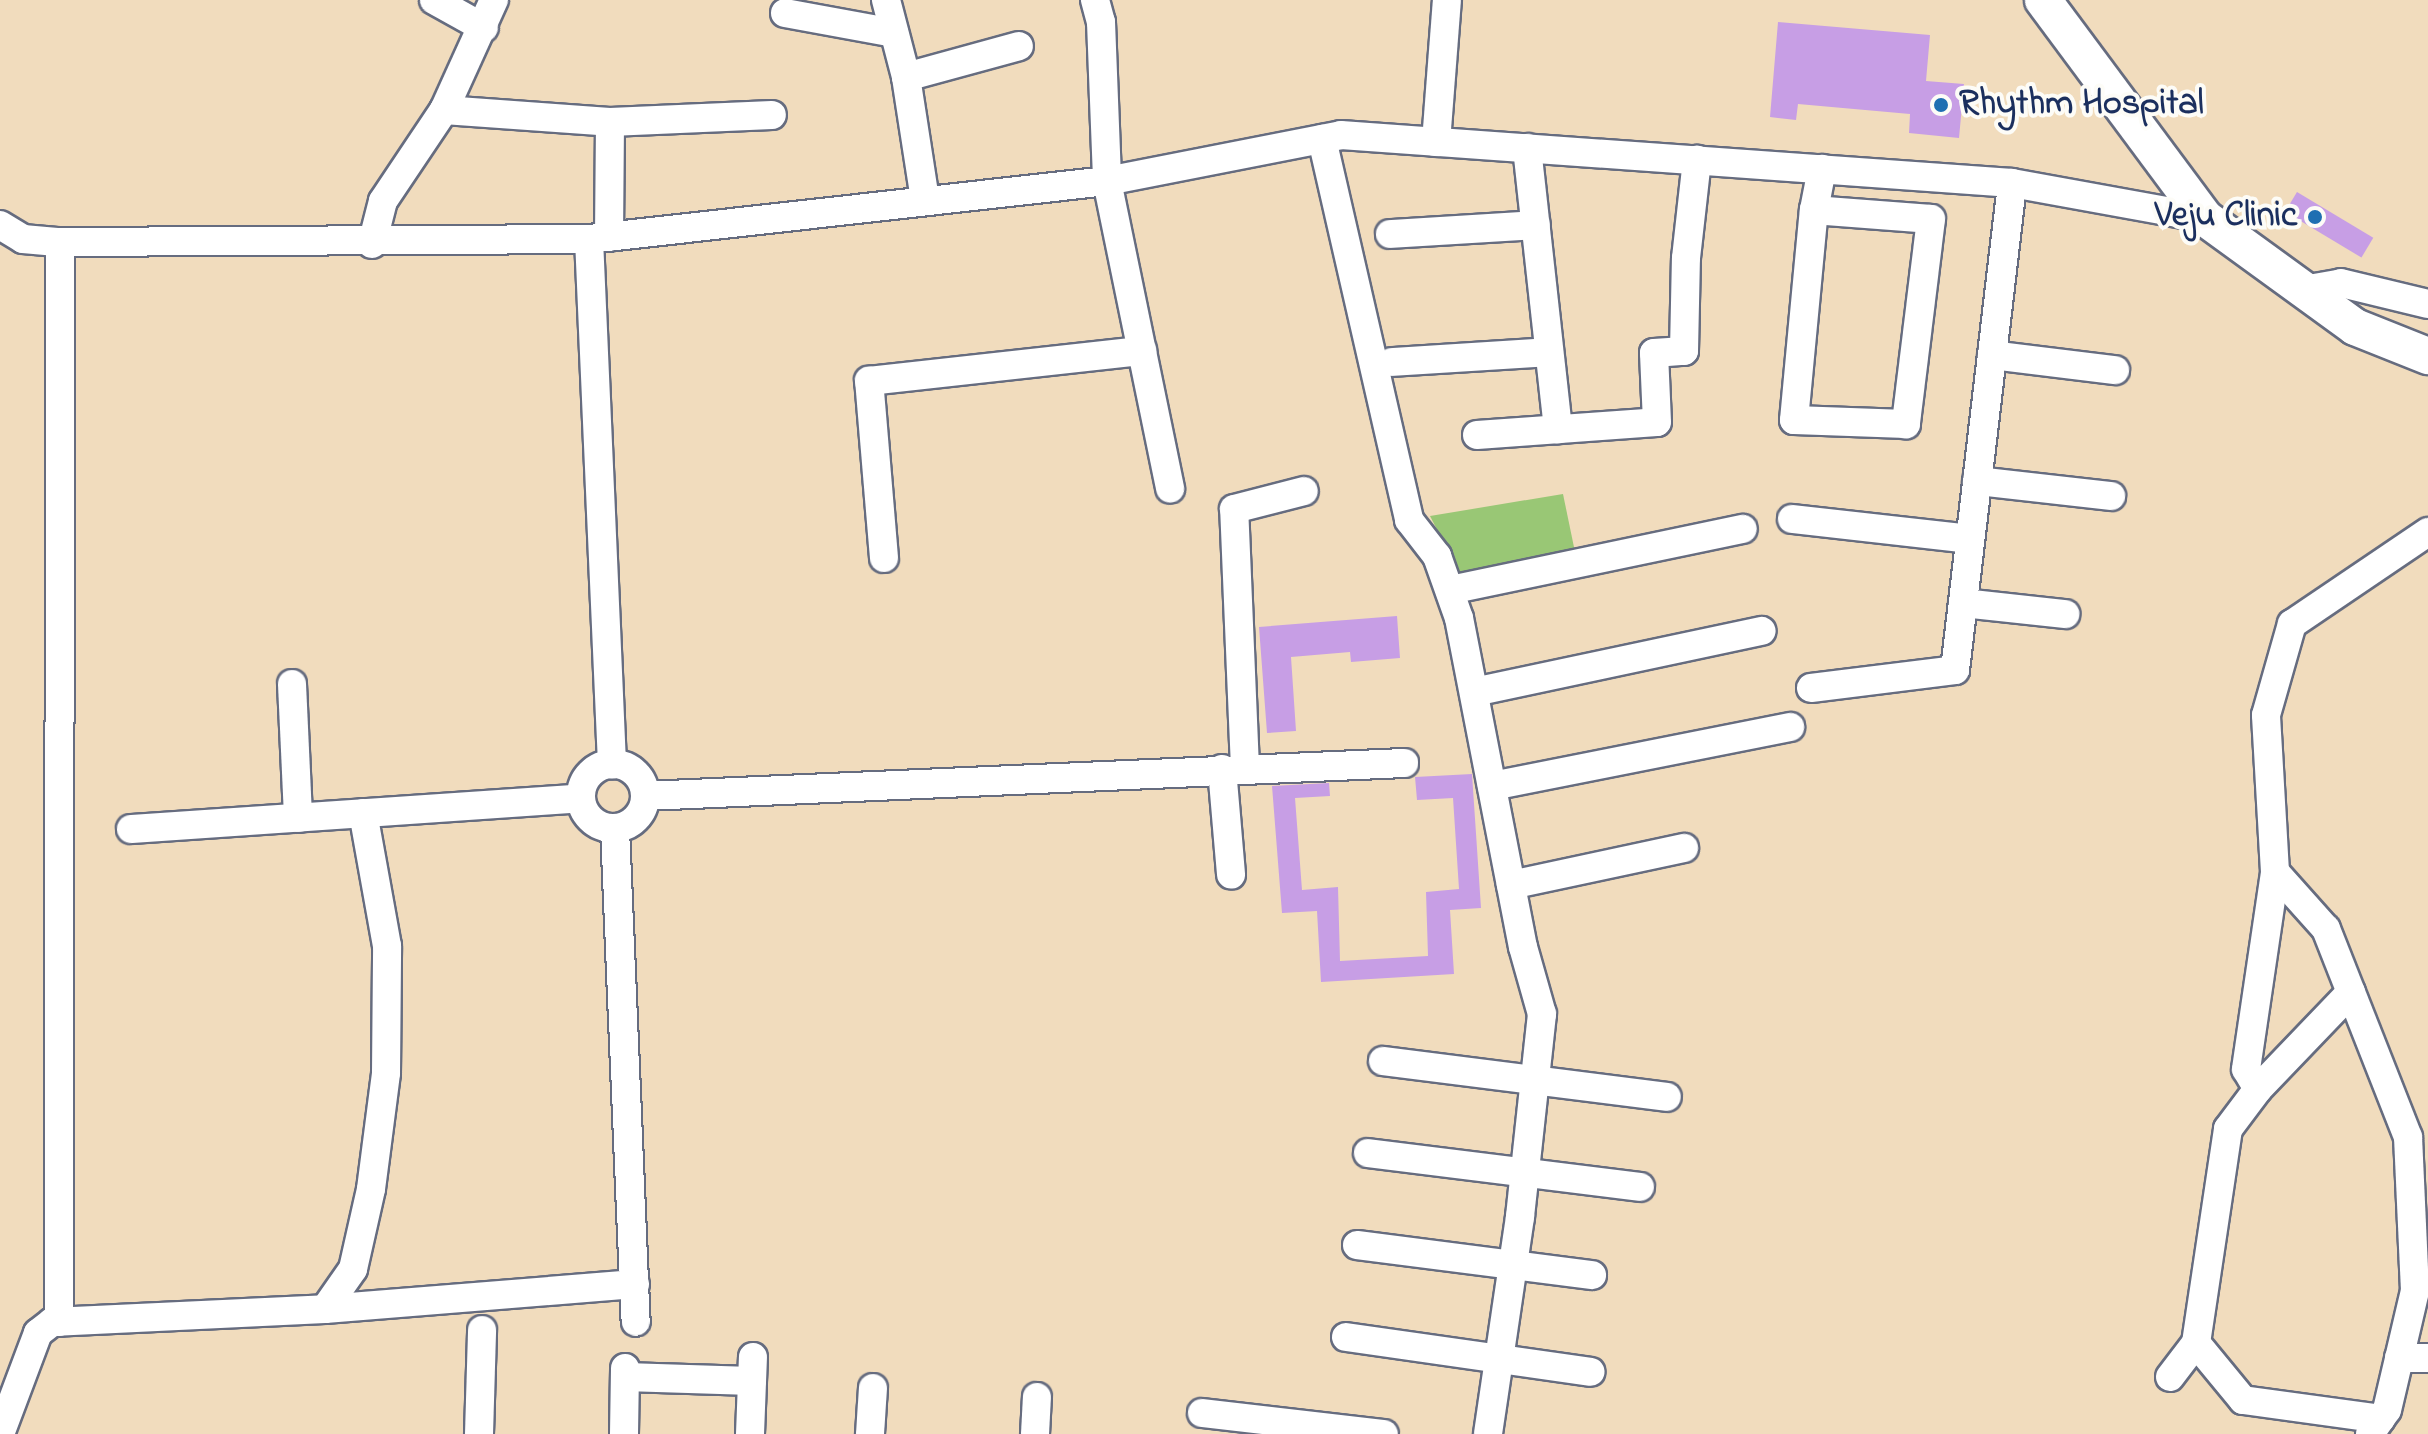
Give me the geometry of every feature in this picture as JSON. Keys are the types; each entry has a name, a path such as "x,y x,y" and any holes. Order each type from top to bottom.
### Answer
{"main road":[{"path":"2043,0 2205,218 2355,327 2428,356"}],"street":[{"path":"434,0 484,28"},
{"path":"372,244 383,201 444,110 484,28 494,0"},
{"path":"886,0 906,77 925,200"},
{"path":"1095,0 1101,22 1107,181 1170,489"},
{"path":"1436,142 1447,0"},
{"path":"785,13 894,33"},
{"path":"906,77 1019,46"},
{"path":"444,110 610,122 772,115"},
{"path":"610,122 599,238 612,764"},
{"path":"0,225 23,239 60,242 372,244 599,238 1107,181 1341,135 2012,183 2205,218"},
{"path":"1322,139 1409,520 1437,556 1450,590 1474,692 1511,885 1542,1014 1525,1172 1488,1434"},
{"path":"1527,148 1558,429"},
{"path":"1477,435 1657,422 1654,353 1684,351 1686,258 1697,160"},
{"path":"1822,169 1814,210 1794,420 1906,424 1936,177"},
{"path":"1811,688 1955,670 2012,183"},
{"path":"1814,210 1931,219"},
{"path":"1390,234 1536,225"},
{"path":"59,1322 60,242"},
{"path":"2303,290 2341,283 2425,301"},
{"path":"884,558 869,381 1142,351"},
{"path":"1392,362 1549,352"},
{"path":"1992,355 2115,370"},
{"path":"1977,481 2111,496"},
{"path":"1231,875 1234,509 1304,491"},
{"path":"1792,519 1970,539"},
{"path":"1450,590 1743,529"},
{"path":"2258,1089 2246,1069 2275,872 2266,715 2292,624 2428,532"},
{"path":"1963,603 2065,614"},
{"path":"1474,692 1762,631"},
{"path":"292,684 298,818"},
{"path":"1492,786 1790,727"},
{"path":"645,796 1404,763"},
{"path":"612,764 633,771 645,796 635,820 615,829 595,824 581,798 593,771 612,764"},
{"path":"131,829 581,798"},
{"path":"325,1309 353,1269 371,1189 386,1073 387,946 363,813"},
{"path":"615,829 636,1322"},
{"path":"1511,885 1684,848"},
{"path":"2196,1343 2243,1400 2375,1426 2399,1358 2415,1291 2421,1255 2419,1185 2408,1137 2326,929 2275,872"},
{"path":"2170,1377 2196,1343 2228,1129 2258,1089 2351,992"},
{"path":"1383,1061 1667,1097"},
{"path":"1368,1153 1640,1187"},
{"path":"1357,1245 1592,1275"},
{"path":"0,1434 38,1333 59,1322 325,1309 635,1284"},
{"path":"479,1434 482,1330"},
{"path":"1346,1337 1591,1372"},
{"path":"2399,1358 2428,1358"},
{"path":"624,1434 625,1372 753,1369 750,1434"},
{"path":"870,1434 873,1388"},
{"path":"1035,1434 1037,1397"},
{"path":"1202,1413 1384,1434"}],"green space":[{"path":"1563,494 1575,552 1461,576 1430,516"}],"building":[{"path":"1778,22 1930,35 1926,81 1964,84 1959,138 1909,133 1910,114 1798,104 1796,120 1770,117"},
{"path":"2297,192 2373,238 2361,258 2285,212"},
{"path":"1397,616 1400,658 1351,662 1350,652 1291,657 1296,731 1267,733 1259,627"},
{"path":"1472,774 1481,908 1450,910 1454,974 1321,982 1317,911 1282,913 1272,786 1329,783 1330,796 1295,798 1302,890 1338,887 1340,961 1428,956 1426,892 1459,889 1453,798 1417,800 1415,777"}],"place":[{"name":"Rhythm Hospital","path":"1941,105"},
{"name":"Veju Clinic","path":"2315,217"}]}
